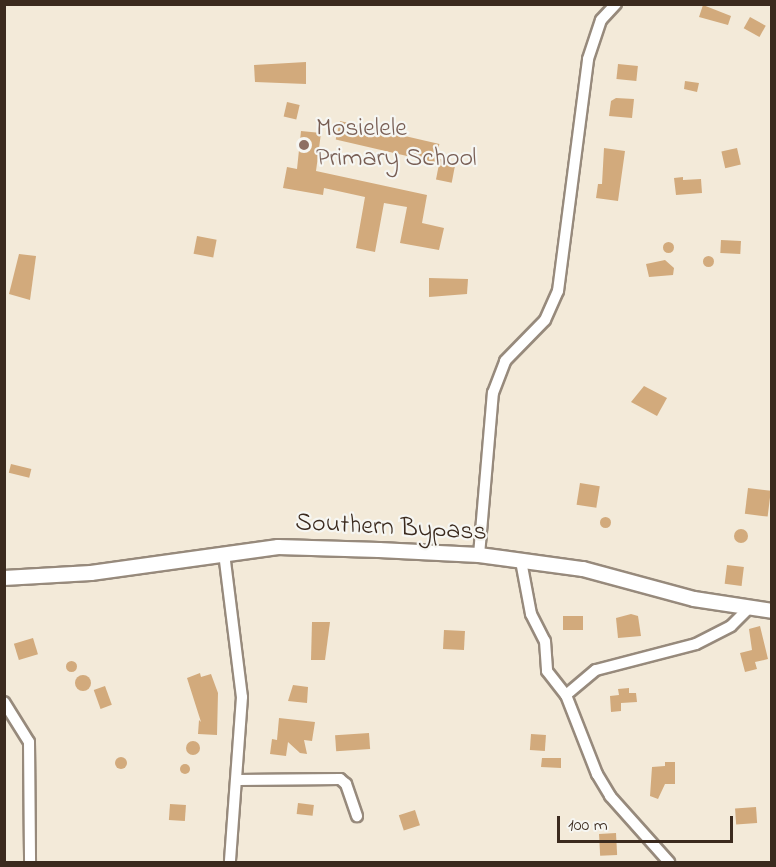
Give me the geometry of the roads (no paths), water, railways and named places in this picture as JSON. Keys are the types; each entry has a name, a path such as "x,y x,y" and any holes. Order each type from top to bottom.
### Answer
{"street":[{"path":"479,555 493,393 505,361 545,320 558,291 588,59 601,9 616,4"},
{"name":"Southern Bypass","path":"4,578 91,573 224,553 301,547 479,555 608,574 694,599 771,611"},
{"path":"224,553 242,697 238,780 230,862"},
{"path":"521,561 531,614 545,641 547,671 566,695 597,774 610,796 669,862"},
{"path":"566,695 596,670 696,645 731,626 748,609"},
{"path":"4,702 29,742 30,862"},
{"path":"238,780 340,779 346,784 357,816"}],"place":[{"name":"Mosielele Primary School","path":"304,145"}]}
